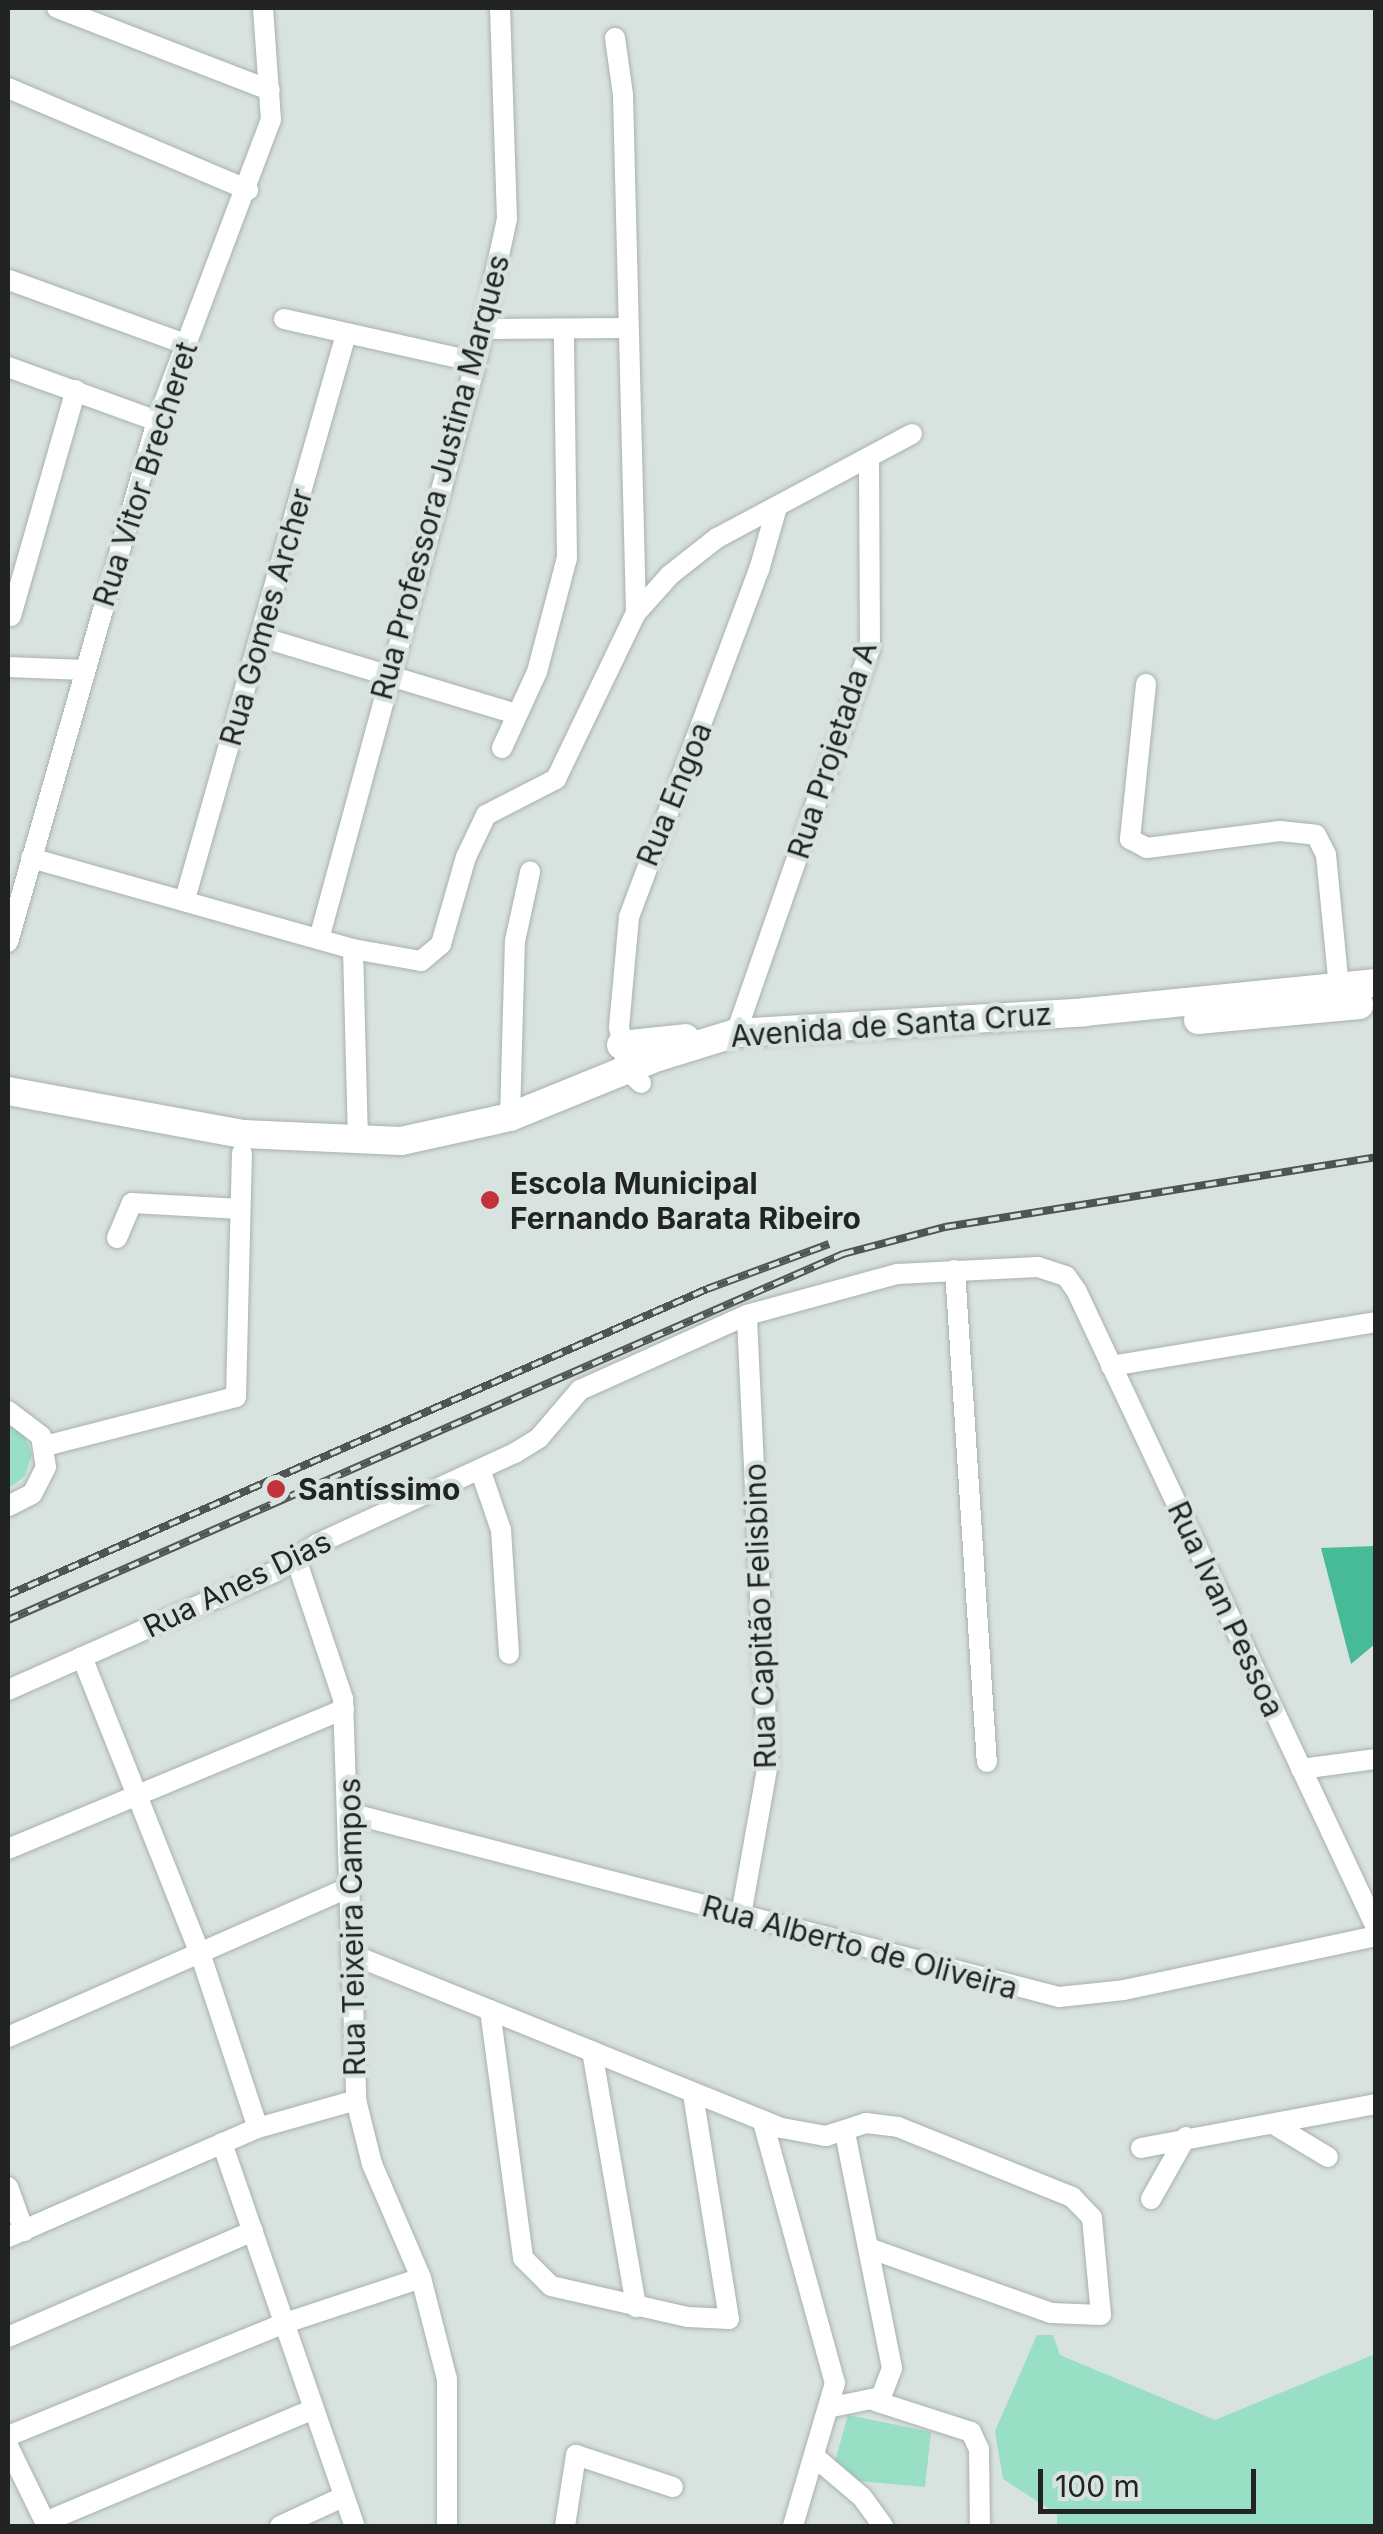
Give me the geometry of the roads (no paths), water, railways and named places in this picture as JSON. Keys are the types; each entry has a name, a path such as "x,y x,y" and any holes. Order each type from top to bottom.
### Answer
{"main road":[{"name":"Avenida de Santa Cruz","path":"8,1091 243,1134 358,1142 442,1136 510,1118 630,1066 727,1035 1376,983"},
{"name":"Avenida de Santa Cruz","path":"8,1108 242,1153 339,1160 436,1152 527,1131 630,1066 753,1048 1100,1028 1376,1002"}],"street":[{"path":"57,8 270,90"},
{"name":"Rua Vitor Brecheret","path":"8,942 156,421 248,190 271,120 263,8"},
{"name":"Rua Professora Justina Marques","path":"319,939 484,330 508,202 500,8"},
{"path":"615,38 623,95 636,613"},
{"path":"8,88 248,190"},
{"path":"10,280 186,344"},
{"path":"284,318 476,362"},
{"path":"484,330 626,328"},
{"path":"502,748 548,640 567,558 564,329"},
{"name":"Rua Gomes Archer","path":"185,899 346,334"},
{"path":"11,366 156,421"},
{"path":"11,616 76,390"},
{"path":"31,858 353,949 410,962 432,956 486,815 556,780 636,613 696,552 912,434"},
{"name":"Rua Projetada A","path":"727,1035 870,649 869,457"},
{"name":"Rua Engoa","path":"630,1066 618,1008 628,917 742,619 776,507"},
{"path":"260,637 390,671 516,714"},
{"path":"8,667 84,670"},
{"path":"1146,684 1130,838 1147,848 1280,831 1316,834 1326,854 1339,988"},
{"path":"510,1118 515,941 530,872"},
{"path":"353,949 358,1142"},
{"path":"45,1446 236,1397 242,1153"},
{"path":"117,1238 124,1208 132,1202 240,1210"},
{"name":"Rua Anes Dias","path":"8,1690 296,1559 540,1438 560,1407 580,1390 747,1314 859,1280 955,1270 1038,1267 1066,1276 1077,1292"},
{"path":"955,1270 987,1762"},
{"name":"Rua Ivan Pessoa","path":"1077,1292 1376,1927"},
{"name":"Rua Capitão Felisbino","path":"741,1915 768,1764 747,1314"},
{"path":"1110,1366 1376,1322"},
{"path":"8,1411 31,1423 45,1446 41,1481 8,1506"},
{"path":"480,1468 501,1530 509,1654"},
{"name":"Rua Teixeira Campos","path":"296,1559 344,1710 356,2100 372,2164 421,2278 451,2408 447,2526"},
{"path":"82,1657 200,1952 258,2128"},
{"path":"8,1848 344,1710"},
{"path":"1301,1769 1376,1759"},
{"name":"Rua Alberto de Oliveira","path":"349,1813 1060,1997 1124,1990 1376,1936"},
{"path":"8,2037 350,1886"},
{"path":"351,1954 763,2122 805,2134 844,2132 877,2123 923,2135 1043,2184 1089,2210 1101,2298 1096,2319 1036,2308 870,2249"},
{"path":"490,2010 523,2258 550,2286 717,2321 732,2314 693,2094"},
{"path":"592,2051 636,2307"},
{"path":"8,2186 16,2234 258,2128 356,2100"},
{"path":"1141,2148 1376,2104"},
{"path":"763,2122 828,2344 832,2407 793,2526"},
{"path":"1273,2124 1328,2157"},
{"path":"844,2132 892,2368 887,2390 875,2400"},
{"path":"1151,2200 1186,2138"},
{"path":"222,2143 311,2410 355,2526"},
{"path":"8,2336 253,2231"},
{"path":"8,2436 285,2323 421,2278"},
{"path":"832,2407 875,2400 971,2432 978,2449 980,2526"},
{"path":"8,2446 40,2524 311,2410"},
{"path":"565,2526 576,2455 674,2487"},
{"path":"816,2458 862,2497 883,2526"},
{"path":"280,2526 344,2498"}],"railway":[{"path":"8,1620 843,1254 945,1227 1376,1157"},
{"path":"8,1595 707,1289 829,1244"}],"place":[{"name":"Escola Municipal Fernando Barata Ribeiro","path":"490,1200"},
{"name":"Santíssimo","path":"276,1489"}]}
